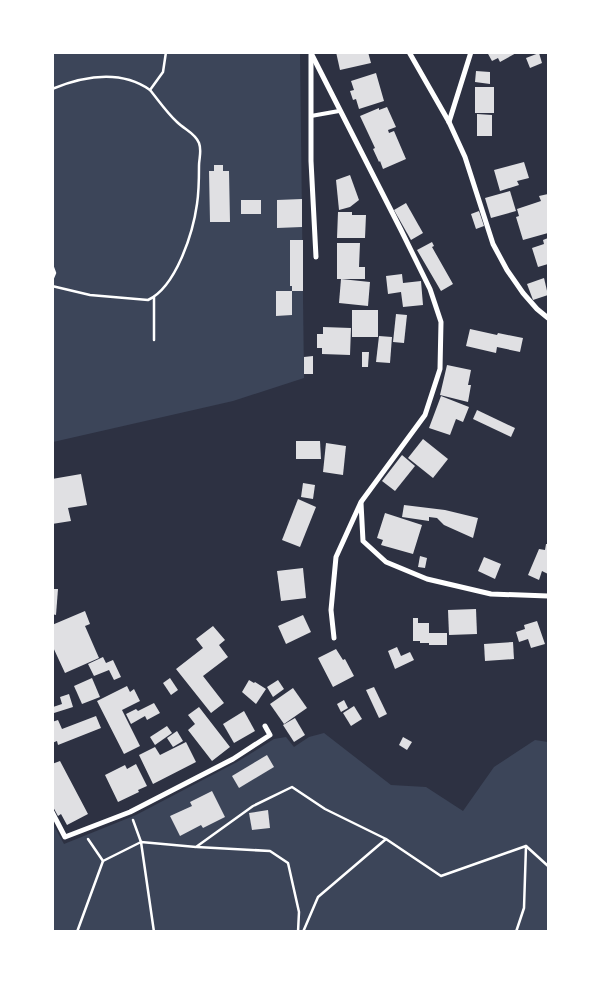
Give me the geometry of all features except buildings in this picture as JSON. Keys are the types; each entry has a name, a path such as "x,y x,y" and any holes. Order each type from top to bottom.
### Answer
{"street":[{"path":"408,52 449,122 465,158 493,244 507,270 523,293 548,318"},
{"path":"449,122 471,52"},
{"path":"311,53 422,272 441,322 440,369 425,415 361,502 336,557 331,610 334,638"},
{"path":"311,53 312,208 316,257"},
{"path":"361,502 363,541 386,562 427,579 491,594 548,596"},
{"path":"52,812 65,837 130,812 233,759 270,736 265,726"}],"lane":[{"path":"311,116 340,111"}],"path":[{"path":"150,90 163,72 166,52"},
{"path":"52,89 94,77 108,76 125,78 143,85 150,90 178,124 195,135 201,151 197,204 190,234 176,270 154,296 148,300 138,300 90,295 52,286"},
{"path":"52,265 55,273 52,280"},
{"path":"154,296 154,340"},
{"path":"196,847 253,806 292,787 325,809 386,839 440,876 526,846"},
{"path":"130,812 141,842 154,932"},
{"path":"82,831 103,861"},
{"path":"303,932 318,897 386,839"},
{"path":"77,932 103,861 141,842 270,852 288,863 299,912 298,932"},
{"path":"526,846 548,866"},
{"path":"516,932 524,908 526,846"}],"shaded area":[{"path":"52,53 300,53 304,378 233,401 53,442"},
{"path":"324,733 391,785 426,787 463,811 494,767 535,740 548,742 548,931 53,931 52,822 64,844 136,815 237,762 274,739 286,737 294,747 309,737"}]}
